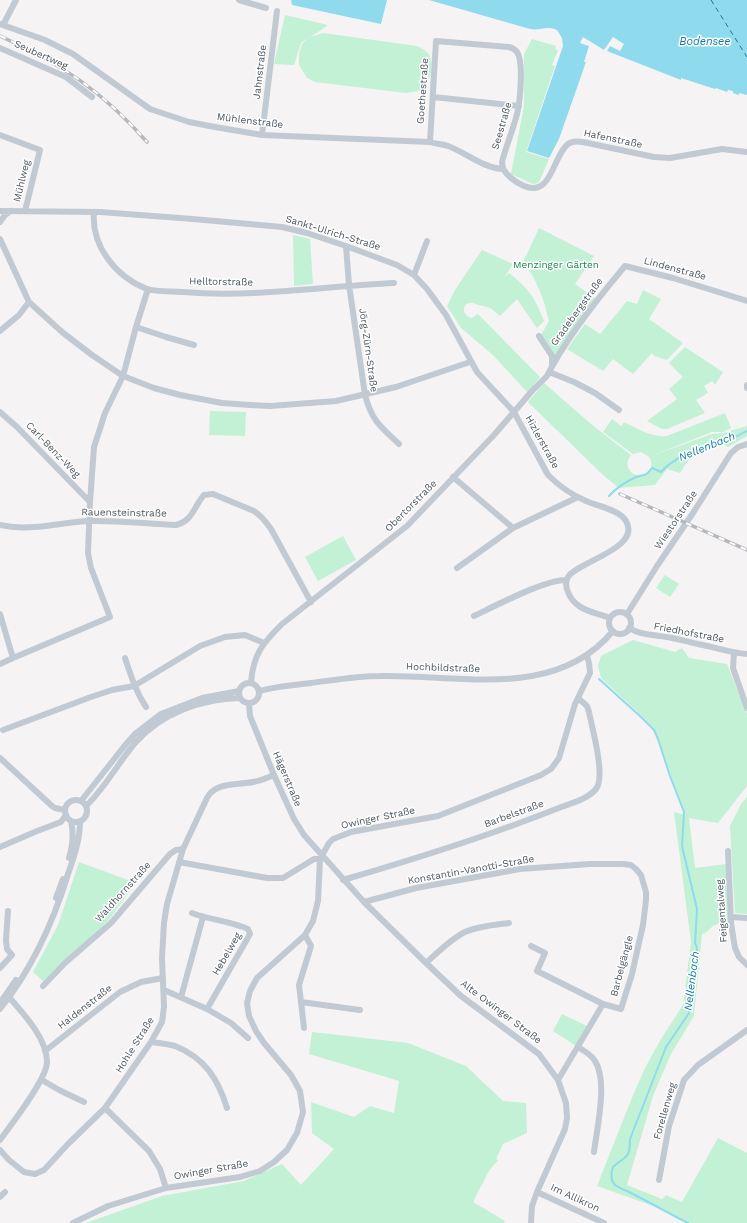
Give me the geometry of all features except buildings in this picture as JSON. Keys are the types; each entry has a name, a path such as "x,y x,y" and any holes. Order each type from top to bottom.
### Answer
{"street":[{"path":"2,25 16,0"},
{"path":"240,0 266,8"},
{"name":"Jahnstraße","path":"262,135 277,11"},
{"name":"Mühlenstraße","path":"2,25 45,40 73,54 150,109 189,122 215,128 262,135 430,142 448,146 486,166 503,170 512,180 534,189"},
{"name":"Goethestraße","path":"430,142 436,41"},
{"name":"Seestraße","path":"436,41 514,49 519,56 521,72 519,106 502,162 503,170"},
{"name":"Seubertweg","path":"0,48 66,77 92,96"},
{"path":"433,97 519,106"},
{"name":"Mühlweg","path":"0,134 40,150 25,211"},
{"name":"Hafenstraße","path":"534,189 543,185 564,148 574,141 654,157 682,157 722,149 747,152"},
{"name":"Sankt-Ulrich-Straße","path":"0,211 94,212 282,227 307,233 397,265 414,275 427,289 446,315 461,341 470,362 477,372 514,412"},
{"path":"0,222 5,215 12,211"},
{"name":"Helltorstraße","path":"94,212 94,227 100,245 108,259 117,270 129,280 148,289 219,294 307,290 349,285 394,283"},
{"path":"0,239 29,302 62,332 92,356 123,376 154,388 222,403 270,406 292,405 336,401 364,395 396,387 470,362"},
{"path":"414,275 427,241"},
{"name":"Jörg-Zürn-Straße","path":"346,246 349,285 364,395 370,412 380,427 399,444"},
{"name":"Lindenstraße","path":"625,266 673,278 747,301"},
{"name":"Gradebergstraße","path":"514,412 547,376 569,340 603,292 625,266"},
{"path":"0,664 110,617 91,568 88,553 94,447 105,413 123,376 148,289"},
{"path":"0,331 19,315 29,302"},
{"path":"136,327 194,345"},
{"name":"Gradebergstraße","path":"539,336 552,356 553,362 549,372"},
{"path":"549,372 574,382 619,410"},
{"name":"Carl-Benz-Weg","path":"0,412 17,427 90,502"},
{"name":"Obertorstraße","path":"251,683 256,657 264,643 282,624 397,535 432,500 514,412"},
{"name":"Hizlerstraße","path":"514,412 548,475 556,484 578,497 616,512 626,521 628,529 627,536 612,551 573,571 567,580"},
{"name":"Wiestorstraße","path":"627,614 731,453 738,447 747,444"},
{"path":"453,477 513,528"},
{"name":"Rauensteinstraße","path":"0,525 16,527 89,521 176,525 182,523 191,516 204,495 213,494 260,514 271,529 311,602"},
{"path":"457,568 513,528 578,497"},
{"path":"474,616 533,589 559,579 567,580 567,589 569,594 578,606 610,618"},
{"path":"617,612 627,614 630,620 629,628 622,633 613,632 609,626 610,618 613,614 617,612"},
{"path":"0,614 13,658"},
{"name":"Friedhofstraße","path":"629,628 647,635 680,640 734,653 747,654"},
{"name":"Hochbildstraße","path":"260,691 269,688 304,683 380,676 492,680 525,678 567,667 587,656 599,647 613,632"},
{"path":"3,730 105,693 134,686 200,646 219,640 245,635 264,643"},
{"path":"734,653 733,668 747,708"},
{"name":"Owinger Straße","path":"73,1223 108,1206 166,1188 240,1177 260,1171 274,1162 286,1150 297,1133 303,1112 300,1091 291,1075 264,1043 256,1031 247,1004 250,990 257,978 306,935 313,921 318,901 321,857 329,843 333,839 350,832 438,816 542,775 551,769 559,758 578,698 590,673 587,656"},
{"path":"125,658 134,686 146,707"},
{"path":"251,683 257,686 260,691 257,700 249,704 245,703 239,695 242,685 251,683"},
{"path":"84,804 94,797 136,742 160,721 184,709 203,702 239,695"},
{"name":"Barbelstraße","path":"343,880 416,859 535,818 587,796 596,789 600,779 600,769 589,712 587,706 578,698"},
{"name":"Hägerstraße","path":"249,704 250,716 294,819 321,857"},
{"path":"0,758 52,806 65,813 71,821 74,834 72,848 49,919 31,956 15,983 0,1003"},
{"name":"Hohle Straße","path":"0,1150 9,1160 24,1172 35,1174 44,1170 105,1108 151,1042 162,1022 164,990 162,958 164,923 167,904 179,862 207,798 214,789 258,781 274,775"},
{"path":"0,847 61,822 66,806 70,802 74,800 84,804"},
{"path":"0,1009 35,957 56,913 79,841 80,821 86,815 84,804"},
{"path":"71,821 80,821"},
{"name":"Waldhornstraße","path":"43,986 71,958 111,923 170,854 176,850 184,849"},
{"name":"Feigentalweg","path":"728,851 731,917 735,948 739,957 747,965"},
{"path":"179,862 266,878 283,878 314,859 321,857"},
{"name":"Alte Owinger Straße","path":"321,857 426,964 461,996 516,1035 539,1054 558,1080 566,1103 567,1118 565,1129 537,1192 532,1206 531,1223"},
{"name":"Konstantin-Vanotti-Straße","path":"364,902 416,888 520,869 590,864 631,865"},
{"name":"Barbelgängle","path":"558,1080 603,1004 621,1009 632,974 643,925 646,892 641,875 631,865"},
{"path":"0,968 12,955 7,949 6,940 8,911"},
{"name":"Hebelweg","path":"192,913 241,926 248,929 250,934 207,1009"},
{"path":"181,997 203,917"},
{"path":"731,917 747,918"},
{"path":"426,964 447,945 465,932 477,928 509,924"},
{"path":"304,1028 299,985 310,946 306,935"},
{"path":"531,946 545,954 537,970 603,1004"},
{"name":"Haldenstraße","path":"45,1051 120,992 141,982 163,978"},
{"path":"164,990 207,1009 231,1023 248,1038"},
{"path":"0,1140 42,1080 47,1064 45,1051 35,1029 9,997"},
{"path":"301,1002 360,1010"},
{"name":"Forellenweg","path":"659,1180 669,1126 684,1080 698,1065 747,1030"},
{"path":"151,1042 175,1046 193,1056 208,1068 221,1089 227,1108"},
{"path":"578,1047 590,1055 595,1061 601,1077 601,1095 594,1152"},
{"path":"42,1080 84,1102"},
{"path":"105,1108 149,1151 160,1169 166,1188"},
{"name":"Im Allikron","path":"537,1192 604,1223"}],"green space":[{"path":"285,15 328,25 311,37 323,33 417,46 427,52 430,57 432,67 428,82 420,90 406,93 315,82 307,78 299,65 299,54 302,44 308,38 301,43 294,65 274,64"},
{"path":"532,39 556,46 555,49 558,50 552,65 555,66 526,152 549,159 540,180 538,183 533,184 511,174 524,106 524,54"},
{"name":"Menzinger Gärten","path":"539,228 594,256 575,284 595,298 555,356 541,335 549,321 536,283 523,262"},
{"path":"293,235 310,239 313,284 294,286"},
{"path":"482,250 513,264 504,278 509,273 527,289 534,299 544,321 537,328 517,299 500,316 490,308 473,303 466,304 464,309 465,314 469,317 472,318 478,314 540,377 528,393 493,355 461,328 447,306 455,290"},
{"path":"643,290 661,299 649,319 683,343 667,360 654,356 652,353 633,374 613,359 603,371 567,349 585,324 600,334 627,301 637,304"},
{"path":"685,347 723,372 715,385 712,381 704,386 708,393 696,400 705,413 667,429 662,429 647,421 677,399 669,389 683,377 669,363"},
{"path":"544,383 591,424 631,455 628,459 628,467 632,473 636,475 644,475 651,467 651,460 649,457 712,434 723,433 747,426 747,436 728,447 720,442 694,452 680,473 667,469 655,485 619,488 603,475 528,402"},
{"path":"210,411 246,412 245,436 209,435"},
{"path":"725,413 731,428 723,432 712,432 649,457 641,452 633,454 603,432 612,419 621,426 624,422 639,430 656,436 667,436"},
{"path":"343,536 356,560 318,581 305,557"},
{"path":"665,575 679,584 670,597 656,588"},
{"path":"633,640 675,652 682,648 689,658 727,664 747,714 747,786 718,823 689,818 695,868 726,864 730,921 715,925 707,932 702,934 694,1016 671,1054 653,1096 627,1185 662,1199 666,1195 682,1202 718,1138 747,1153 747,1223 688,1223 659,1208 597,1186 645,1068 661,1039 683,1005 691,942 674,812 685,815 654,730 645,719 601,678 598,666 601,656"},
{"path":"747,797 747,914 735,913 730,826 741,804"},
{"path":"79,862 136,883 108,921 44,982 33,972 58,925"},
{"path":"562,1014 587,1026 576,1046 553,1031"},
{"path":"312,1032 408,1043 466,1066 503,1101 526,1103 527,1133 503,1144 496,1159 498,1160 489,1171 473,1202 505,1221 504,1223 86,1223 162,1196 244,1181 282,1164 301,1185 334,1149 312,1133 311,1102 354,1117 370,1106 394,1113 399,1081 309,1054"}],"water":[{"path":"291,0 387,0 381,24 292,5"},
{"name":"Bodensee","path":"429,0 747,0 747,95 739,93 739,95 733,93 733,91 728,90 727,92 716,88 715,89 681,78 681,80 607,51 610,46 620,51 624,44 613,37 604,50 583,37 580,43 589,46 584,62 586,62 559,139 549,158 527,151 563,46 562,38 557,30 550,28 530,29"}],"waterway":[{"name":"Nellenbach","path":"609,496 621,485 636,477 646,474 652,468 661,472 685,455 712,444 730,439 747,431"},
{"name":"Nellenbach","path":"599,679 654,730 658,739 684,812 682,846 697,909 695,943 697,948 696,961 691,980 691,1006 689,1013 666,1047 630,1139 628,1154 613,1167 611,1174 615,1185 688,1223"}],"ferry route":[{"path":"711,0 747,57"}],"railway":[{"path":"0,36 43,57 80,80 114,108 147,142"},
{"path":"620,494 747,550"}]}
